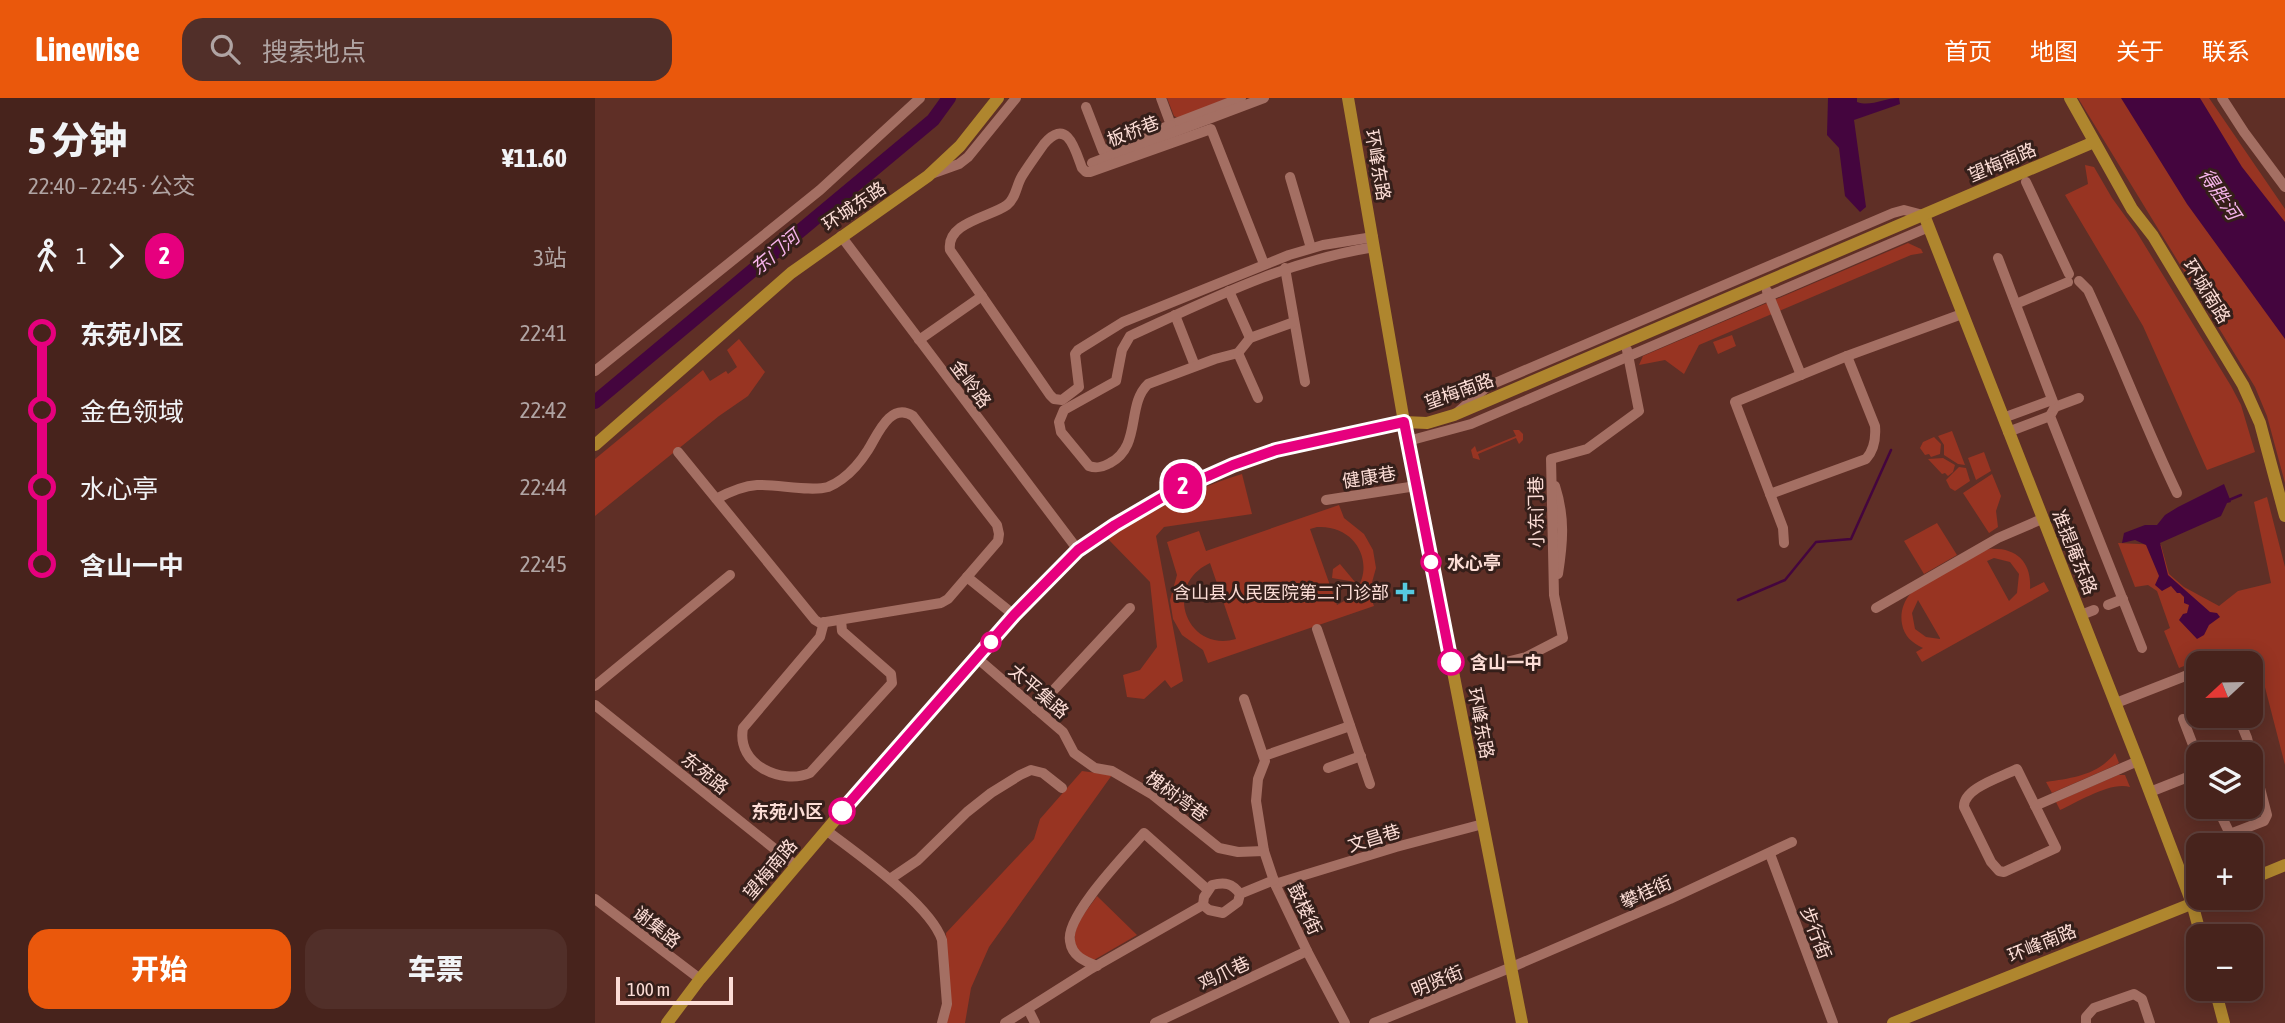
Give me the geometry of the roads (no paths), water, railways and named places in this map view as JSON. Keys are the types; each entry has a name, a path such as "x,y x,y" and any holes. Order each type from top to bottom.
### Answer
{"main road":[{"name":"环城东路","path":"595,445 791,273 928,176 960,146 998,98"},
{"name":"环峰东路","path":"1348,98 1416,486 1522,1023"},
{"name":"环城南路","path":"2070,98 2132,209 2153,236 2243,384 2260,423 2285,516"},
{"name":"望梅南路","path":"667,1023 699,979 1014,615 1078,550 1115,525 1168,494 1233,465 1276,450 1404,422 1427,423 1454,415 1623,336 1926,221 2094,142"},
{"name":"望梅南路","path":"1858,243 1926,221"},
{"name":"准提庵东路","path":"1926,221 2186,887"},
{"path":"2263,874 2285,865"},
{"name":"环峰南路","path":"1893,1023 2186,905"},
{"path":"2218,1001 2224,1023"}],"street":[{"path":"595,371 820,190 921,98"},
{"path":"928,176 959,164 968,157 1016,98"},
{"path":"1161,98 1171,125"},
{"path":"1086,107 1103,152 1241,98"},
{"name":"板桥巷","path":"1092,163 1264,98"},
{"path":"2222,98 2285,187"},
{"path":"1264,264 1211,129 1090,172 1082,168 1070,139 1066,135 1058,134 1044,144 1020,179 1010,203 997,212 975,218 952,236 949,243 950,250 1050,395 1054,399 1062,400 1079,387 1074,358 1078,350 1123,322 1264,264 1311,248 1373,242"},
{"path":"1290,177 1311,248"},
{"path":"2026,182 2068,278"},
{"path":"1628,356 1623,336 1893,213 1904,210 1926,221"},
{"path":"1408,441 1471,424 1769,296 1926,221"},
{"name":"金岭路","path":"841,236 1078,550"},
{"path":"1294,322 1250,338 1238,353 1148,384 1143,389 1129,443 1122,453 1108,464 1094,468 1089,466 1061,432 1059,422 1064,410 1116,381 1122,350 1130,336 1285,268 1373,242"},
{"path":"1998,258 2142,648"},
{"path":"1285,268 1305,382"},
{"path":"2016,304 2077,274 2079,281 2088,290 2177,493"},
{"path":"1763,283 1801,375"},
{"path":"1229,291 1250,338"},
{"path":"919,340 982,296"},
{"path":"1784,542 1783,528 1735,402 1847,356 1962,314"},
{"path":"1175,315 1195,366"},
{"path":"1238,353 1258,398"},
{"name":"小东门巷","path":"1490,666 1526,657 1563,638 1554,596 1551,459 1587,449 1639,411 1628,356"},
{"path":"1770,494 1866,459 1870,454 1876,435 1875,426 1847,356"},
{"path":"2008,432 2053,408 2079,398"},
{"path":"2003,418 2053,408"},
{"path":"678,452 716,499 815,620 841,620 940,603 949,599 998,541 999,534 997,526 913,416 907,412 899,412 879,428 860,462 834,484 820,488 754,485 716,499"},
{"name":"健康巷","path":"1326,500 1416,486"},
{"path":"1876,608 1999,538 2042,519"},
{"path":"595,686 730,575"},
{"path":"967,578 1014,615"},
{"path":"2108,605 2123,599"},
{"path":"1036,709 1130,608"},
{"path":"2081,615 2094,610"},
{"path":"824,622 820,637 743,728 741,734 750,757 757,765 777,776 799,777 810,773 892,683 891,674 842,631 841,620"},
{"path":"1317,629 1370,784"},
{"name":"太平集路","path":"977,658 1063,732 1075,752"},
{"path":"2116,703 2186,676"},
{"path":"1244,699 1264,756 1350,726"},
{"name":"东苑路","path":"595,705 796,866"},
{"path":"2183,719 2192,742"},
{"name":"槐树湾巷","path":"1075,752 1095,768 1112,771 1153,795 1219,848 1238,852 1264,851"},
{"name":"鼓楼街","path":"1264,756 1256,801 1264,851 1275,882 1307,951 1345,1023"},
{"path":"1328,768 1361,757"},
{"path":"2035,806 2138,761"},
{"path":"2017,769 2035,806 2056,848 2009,871 1999,871 1991,862 1964,807 1965,797 1969,792 2017,769"},
{"path":"890,879 918,860 967,812 1020,775 1031,770 1043,773 1062,788"},
{"path":"2150,792 2186,778"},
{"path":"2223,819 2230,834 2264,821 2266,815 2263,803"},
{"name":"文昌巷","path":"1240,894 1483,824"},
{"path":"826,830 910,896 940,932 947,1004 942,1023"},
{"path":"1097,966 1084,961 1072,949 1069,932 1095,891 1144,833 1207,890"},
{"name":"攀桂街","path":"1512,967 1792,842"},
{"name":"步行街","path":"1770,854 1833,1023"},
{"path":"1220,883 1235,887 1240,894 1238,902 1223,912 1209,910 1203,905 1207,890 1220,883"},
{"name":"谢集路","path":"595,899 699,979"},
{"path":"1005,1023 1203,905"},
{"name":"鸡爪巷","path":"1155,1023 1307,951"},
{"name":"明贤街","path":"1374,1023 1512,967"},
{"path":"2086,1023 2086,1017 2094,1008 2134,994 2142,999 2150,1023"},
{"path":"1028,1009 1035,1023"}],"water":[{"path":"1828,98 1857,98 1857,102 1867,103 1899,98 1900,104 1854,120 1866,207 1860,212 1845,196 1839,148 1827,135"},
{"name":"得胜河","path":"2121,98 2200,98 2242,167 2285,222 2285,339 2187,204"},
{"path":"2224,484 2231,502 2227,503 2221,516 2160,543 2168,575 2210,612 2217,613 2220,617 2197,639 2179,620 2187,613 2189,605 2184,603 2184,597 2171,586 2162,591 2155,585 2159,576 2146,545 2135,540 2122,543 2124,533 2145,525 2157,525 2165,515 2178,507"}],"waterway":[{"name":"东门河","path":"595,402 933,120 949,98"},
{"path":"1738,600 1785,580 1816,542 1851,539 1891,450"},
{"path":"2229,500 2241,495"}],"place":[{"name":"水心亭","path":"1431,562"},
{"name":"含山县人民医院第二门诊部","path":"1405,592"},
{"name":"含山一中","path":"1451,662"},
{"name":"东苑小区","path":"842,811"}]}
